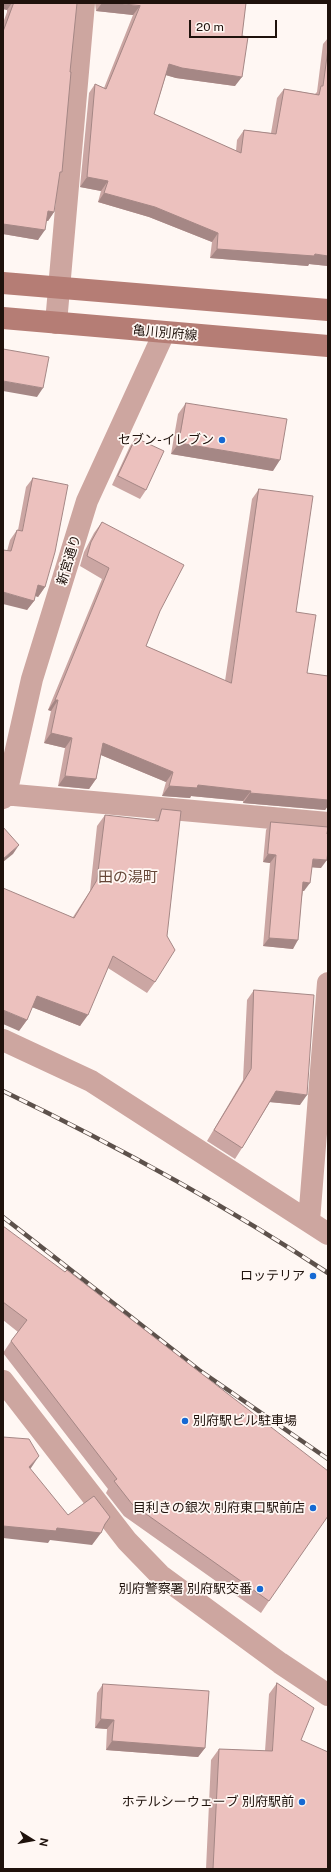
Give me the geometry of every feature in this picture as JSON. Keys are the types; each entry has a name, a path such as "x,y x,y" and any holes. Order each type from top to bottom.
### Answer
{"main road":[{"path":"3,283 328,310"},
{"name":"亀川別府線","path":"3,318 328,346"}],"street":[{"path":"56,323 84,3"},
{"name":"新宮通り","path":"4,795 32,679 87,501 164,333"},
{"path":"4,795 328,822"},
{"path":"309,1221 328,983"},
{"path":"3,1040 91,1081 328,1234"},
{"path":"3,1381 127,1541 160,1575 280,1663 328,1695"}],"building":[{"path":"14,3 77,3 62,172 60,172 54,212 48,211 45,230 3,224 3,32"},
{"path":"114,3 246,3 242,36 248,37 242,77 182,68 169,64 154,114 241,153 244,130 276,134 284,89 319,95 321,86 323,86 328,49 328,256 217,249 218,233 155,207 104,193 108,181 87,177 95,84 106,89 140,6"},
{"path":"3,349 49,357 43,388 3,381"},
{"path":"186,403 287,419 280,460 179,443"},
{"path":"136,438 164,451 146,490 118,476"},
{"path":"33,478 68,485 55,552 45,587 38,585 34,601 3,592 3,550 11,551 17,530 22,531"},
{"path":"259,489 313,496 296,612 316,615 307,673 328,676 328,800 250,793 251,791 198,785 197,788 169,786 173,772 103,743 96,779 65,776 72,738 51,733 58,700 55,700 109,568 87,556 91,542 102,522 184,565 160,611 146,646 231,683"},
{"path":"162,809 181,811 167,936 175,950 155,982 113,956 88,1015 37,996 27,1020 3,1010 3,888 74,918 97,880 105,815 158,821"},
{"path":"271,822 328,827 327,860 313,859 310,883 303,882 298,940 269,938 276,855 268,854"},
{"path":"3,827 19,845 3,859"},
{"path":"254,990 314,995 307,1095 276,1091 242,1148 214,1130 251,1069"},
{"path":"3,1226 65,1272 67,1270 328,1471 328,1516 269,1601 132,1504 114,1481 117,1479 11,1341 27,1320 3,1302"},
{"path":"3,1437 29,1439 39,1456 29,1467 68,1515 94,1496 110,1517 101,1533 57,1528 56,1531 3,1526"},
{"path":"277,1683 314,1708 301,1740 328,1752 328,1869 213,1869 219,1749 272,1751"},
{"path":"103,1684 209,1691 205,1748 112,1741 114,1720 101,1719"}],"railway":[{"path":"3,1091 128,1154 250,1223 328,1273"},
{"path":"3,1217 199,1370 328,1459"}],"place":[{"name":"セブン-イレブン","path":"222,440"},
{"name":"ロッテリア","path":"313,1276"},
{"name":"別府駅ビル駐車場","path":"185,1421"},
{"name":"目利きの銀次 別府東口駅前店","path":"313,1508"},
{"name":"別府警察署 別府駅交番","path":"260,1589"},
{"name":"ホテルシーウェーブ 別府駅前","path":"302,1802"}],"district":[{"name":"田の湯町","path":"128,877"}]}
